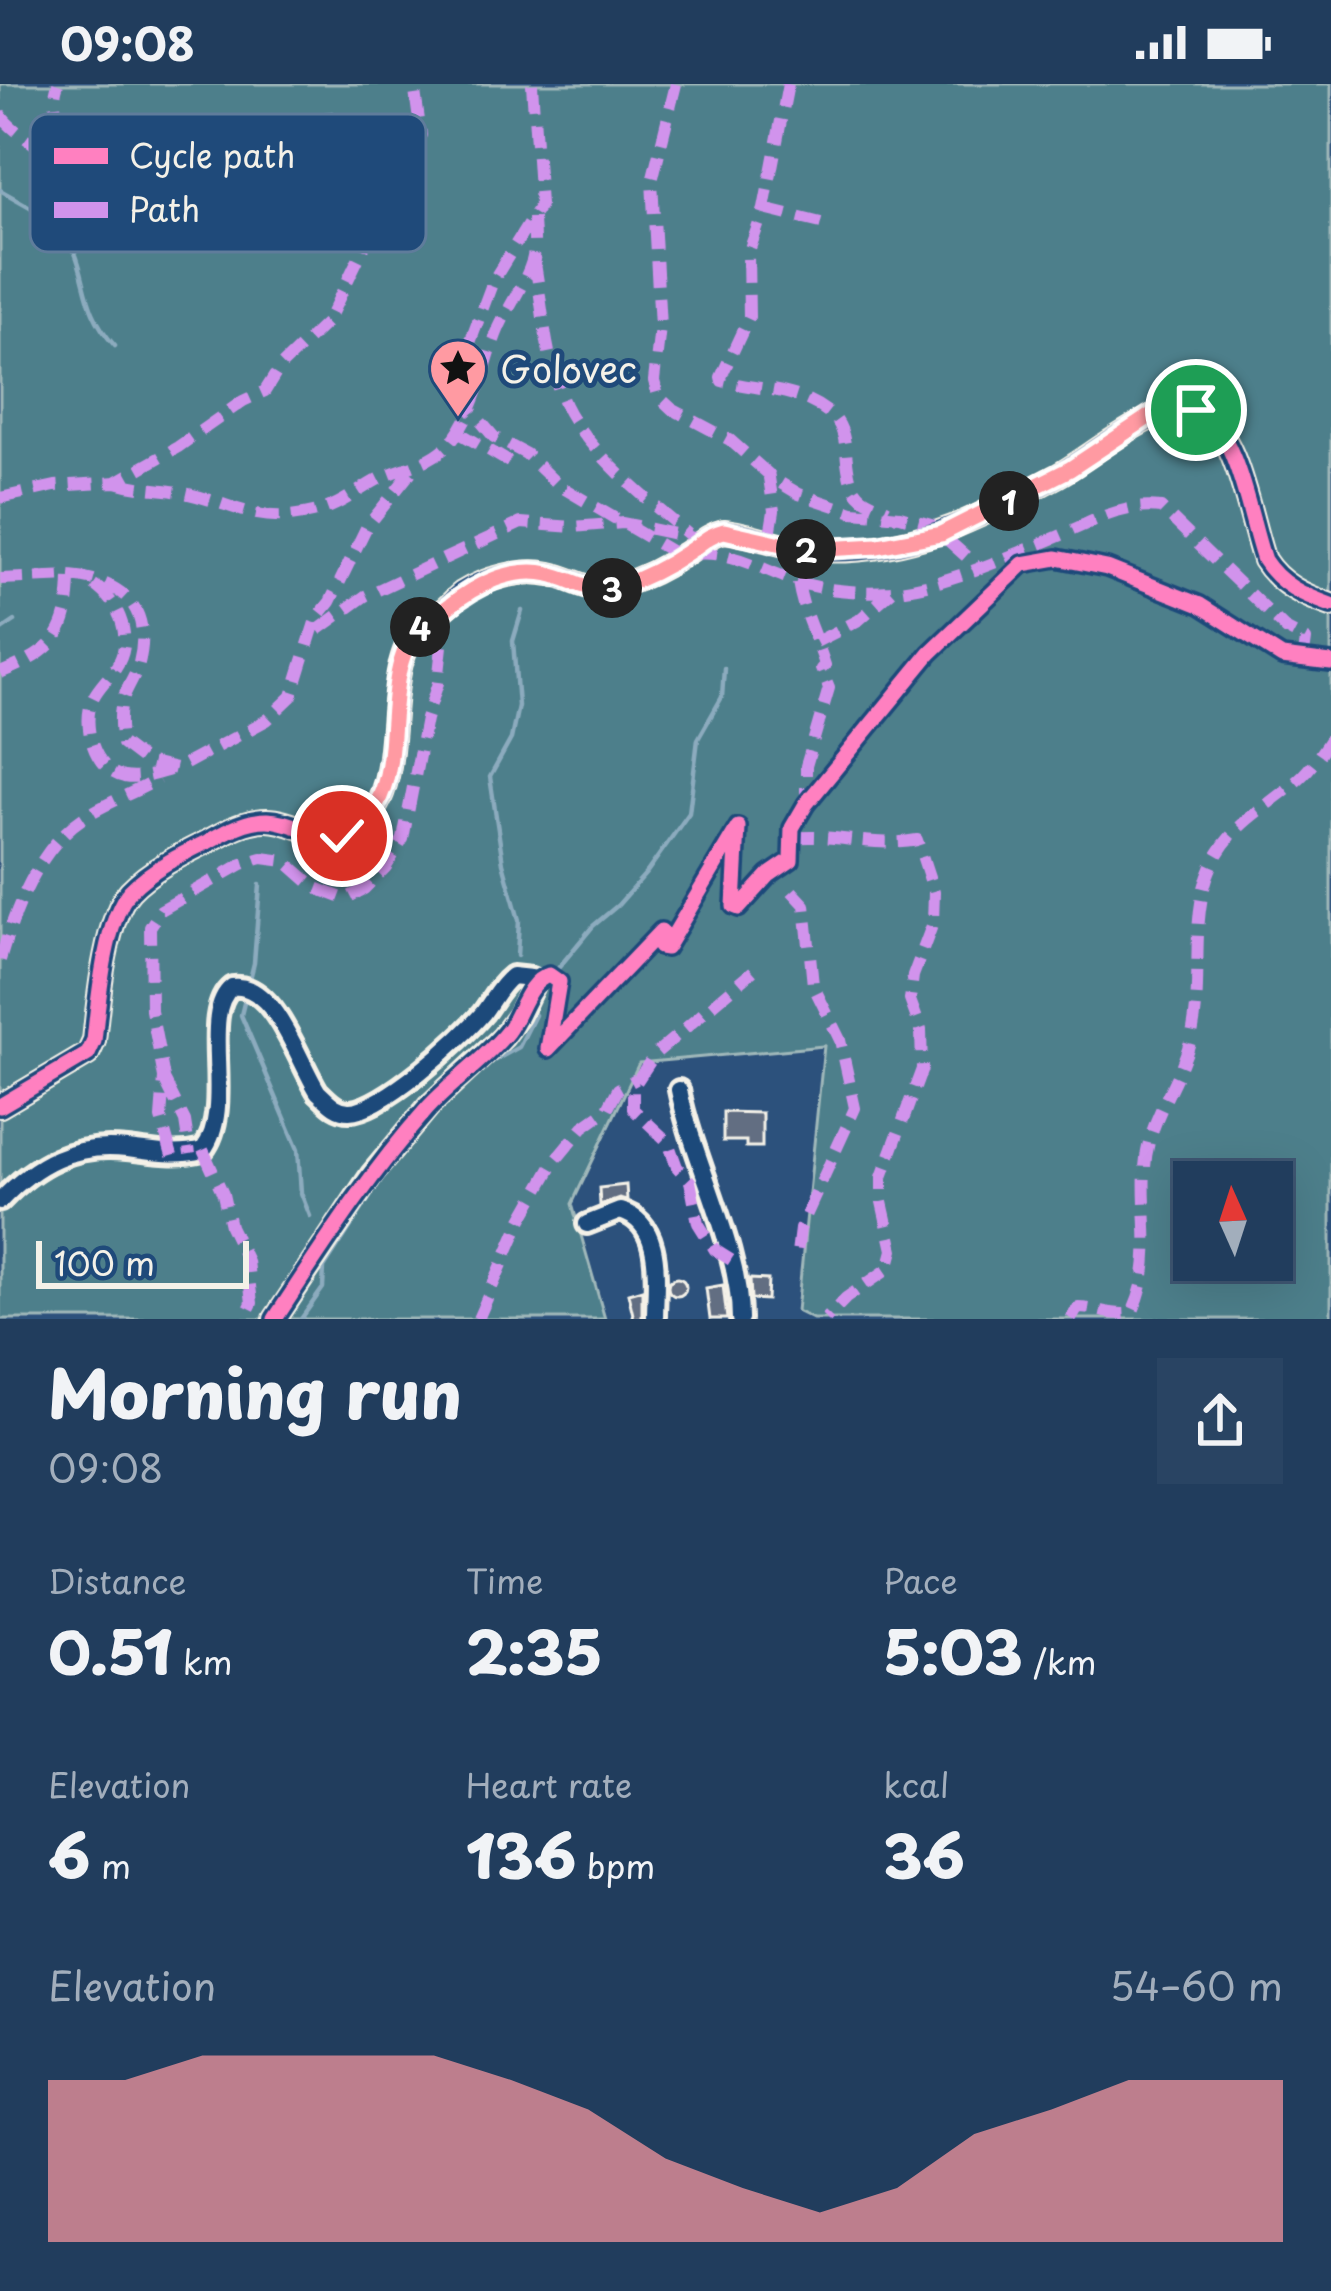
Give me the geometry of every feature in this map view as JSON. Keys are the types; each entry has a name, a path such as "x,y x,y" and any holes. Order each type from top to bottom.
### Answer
{"street":[{"path":"0,1106 88,1054 112,929 128,893 144,879 193,848 255,821 286,823 327,837 342,836 369,818 388,772 402,661 412,639 425,620 485,583 532,572 551,574 585,589 617,587 724,531 808,550 878,546 941,534 1070,469 1150,416 1180,409 1196,410 1223,432 1247,513 1273,573 1305,596 1331,605"},
{"path":"0,1201 24,1176 67,1152 112,1148 172,1156 203,1150 217,1122 219,1004 232,987 243,986 264,996 318,1092 330,1104 350,1111 376,1102 422,1068 466,1029 512,976 525,975 534,983 519,1015 503,1037 429,1106 372,1174 275,1319"},
{"path":"679,1090 686,1127 739,1283 740,1319"},
{"path":"587,1224 620,1211 645,1227 655,1266 655,1319"}],"green space":[{"path":"0,84 1331,84 1331,1319 813,1319 797,1311 824,1046 639,1063 572,1204 605,1319 0,1319"}],"building":[{"path":"723,1112 762,1113 762,1147 723,1141"},
{"path":"626,1185 627,1200 600,1205 599,1188"},
{"path":"677,1278 686,1287 677,1296 668,1287"},
{"path":"750,1279 768,1280 767,1300 751,1299"},
{"path":"723,1285 727,1319 710,1319 706,1288"},
{"path":"642,1289 642,1319 634,1319 628,1293"}],"waterway":[{"path":"326,114 332,113"},
{"path":"0,190 30,207"},
{"path":"74,252 93,313 115,346"},
{"path":"517,956 519,920 503,863 490,777 511,739 518,706 513,641 522,611"},
{"path":"0,631 15,621"},
{"path":"555,972 647,872 689,813 698,739 722,697 724,668"},
{"path":"260,885 254,963 241,1015 298,1149 301,1193 310,1216"},
{"path":"477,1070 519,1047 535,1015"},
{"path":"301,1319 323,1288 324,1268 388,1169 423,1126"}],"marked path":[{"path":"57,114 58,84"},
{"path":"414,84 418,114"},
{"path":"532,84 540,205 493,281 471,340 470,409 494,437 526,454 558,485 681,557"},
{"path":"676,84 652,181 660,327 654,381 658,396 672,409 730,440 799,494 853,512 900,516 931,525 978,567"},
{"path":"788,84 764,209 748,254 749,317 721,377 722,381 791,394 829,413 842,432 855,489 888,510"},
{"path":"0,114 30,141"},
{"path":"764,209 821,223"},
{"path":"116,482 179,492 262,515 298,515 330,507 432,457 455,437 474,401 496,335 532,261 533,216"},
{"path":"0,498 55,486 116,482 265,391 280,367 328,321 361,252"},
{"path":"534,258 549,351 565,405 603,457 688,534"},
{"path":"458,432 509,462"},
{"path":"70,576 104,583 129,600 137,612 142,643 121,706 122,744 146,762 176,769 267,720 292,696 316,619 330,602 366,528 415,467"},
{"path":"768,471 774,511 769,541"},
{"path":"693,554 735,558 821,587 890,591 975,570 1120,511 1161,508 1287,630 1306,640 1303,661"},
{"path":"318,630 365,596 521,523 573,527 623,523 704,540"},
{"path":"0,579 70,576 66,613 55,638 34,657 0,673"},
{"path":"798,582 829,688 806,766 806,801"},
{"path":"94,585 111,601 124,633 122,656 90,707 94,749 106,767 124,777 170,770"},
{"path":"816,642 859,620 892,591"},
{"path":"172,1156 161,1118 164,1078 151,1010 150,927 161,910 242,864 262,858 285,861 316,888 345,899 364,889 386,867 403,839 426,719 438,683 446,609"},
{"path":"1071,1319 1078,1308 1132,1313 1139,1295 1146,1259 1147,1150 1193,1029 1201,904 1212,865 1229,837 1303,775 1331,738"},
{"path":"0,960 21,901 53,846 83,818 158,779"},
{"path":"791,838 917,840 934,892 933,923 913,976 910,1000 921,1030 922,1069 882,1177 882,1202 893,1250 888,1269 846,1298 826,1319"},
{"path":"792,891 805,905 813,985 840,1040 855,1108 800,1229 797,1253"},
{"path":"731,1260 715,1250 698,1223 690,1181 677,1167 668,1142 633,1109 633,1087 655,1054 753,971"},
{"path":"478,1319 521,1221 555,1161 583,1127 607,1110 618,1089 636,1079"},
{"path":"165,1081 185,1121 190,1154"},
{"path":"203,1150 247,1261 252,1303 244,1319"}],"cycle path":[{"path":"0,1106 88,1054 114,921 130,891 147,876 251,822 278,821 333,836 354,830 373,811 390,758 395,696 409,641 426,620 482,583 540,572 609,589 653,572 724,531 813,550 910,541 997,507 1146,420 1184,410 1200,413 1224,437 1270,569 1293,588 1331,605"},
{"path":"275,1319 386,1159 436,1099 507,1032 535,984 549,975 559,982 548,1049 661,931 660,947 666,948 738,827 734,906 739,908 769,875 791,860 792,828 806,804 930,653 1023,564 1057,558 1107,568 1200,605 1282,657 1331,663"}],"place":[{"name":"Golovec","path":"458,419"}],"route":[{"path":"342,836 369,818 379,798 388,772 402,661 412,639 425,620 461,594 509,575 532,572 551,574 585,589 617,587 724,531 808,550 914,541 941,534 1011,501 1113,443 1150,416 1196,410"}]}
